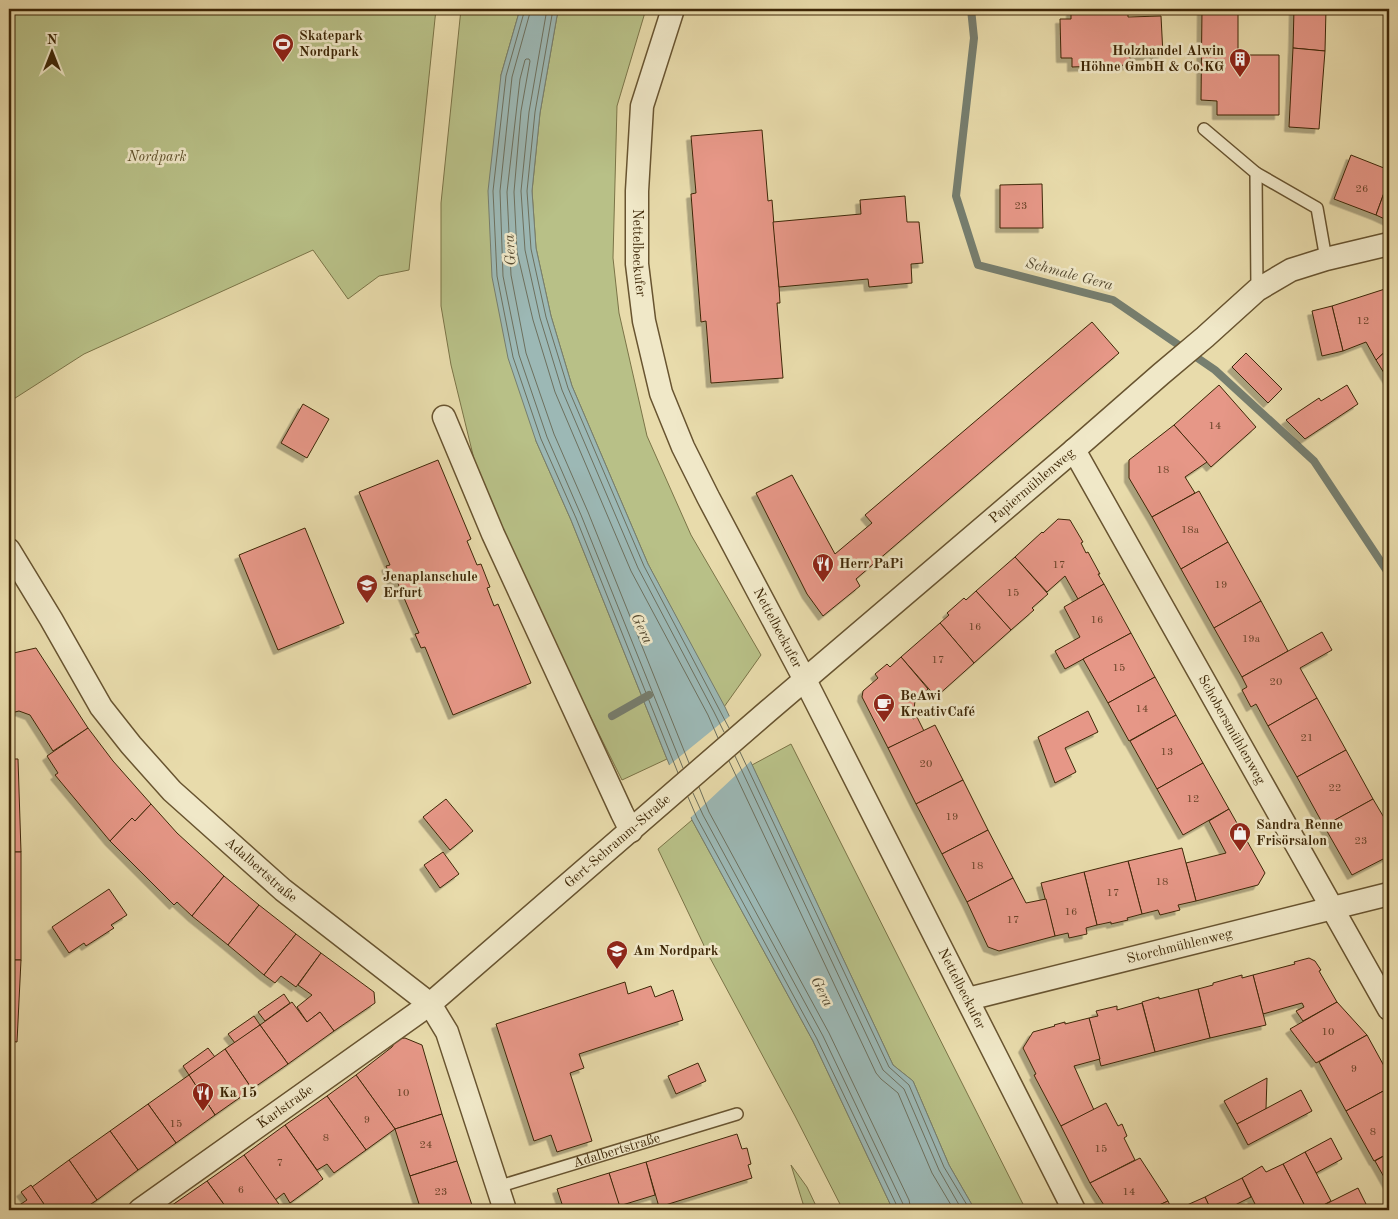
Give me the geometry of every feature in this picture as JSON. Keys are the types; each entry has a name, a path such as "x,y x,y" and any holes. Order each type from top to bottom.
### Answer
{"street":[{"name":"Nettelbeckufer","path":"674,9 642,106 637,191 637,264 644,321 661,393 683,447 708,498 805,680 1074,1210"},
{"name":"Papiermühlenweg","path":"805,680 1258,290 1291,270 1326,259 1389,244"},
{"path":"444,417 497,544 622,814 638,824"},
{"name":"Schobersmühlenweg","path":"1074,450 1389,1009"},
{"name":"Adalbertstraße","path":"9,550 101,707 131,745 172,791 283,890 430,1004 447,1032 505,1210"},
{"name":"Gert-Schramm-Straße","path":"430,1004 805,680"},
{"name":"Storchmühlenweg","path":"968,999 1389,894"},
{"name":"Karlstraße","path":"140,1210 430,1004"}],"lane":[{"path":"1204,129 1256,173 1317,208 1326,259"},
{"path":"1256,173 1258,290"},
{"name":"Adalbertstraße","path":"497,1187 737,1114"}],"green space":[{"name":"Nordpark","path":"9,9 436,9 409,270 379,276 348,299 313,250 84,354 9,402"},
{"path":"461,9 520,9 501,75 536,441 571,520 667,759 622,780 496,523 474,459 451,365 441,306 441,203"},
{"path":"560,9 646,9 617,106 613,258 619,313 647,436 691,535 761,655 724,707 648,564 572,386 551,316 536,248 532,191 540,113 557,16"},
{"path":"791,744 1026,1210 975,1210 949,1165 913,1081 893,1065 752,765"},
{"path":"692,820 813,1041 893,1210 843,1210 709,956 658,849"},
{"path":"791,1165 807,1187 818,1210 805,1210"}],"water":[{"name":"Gera","path":"520,9 560,9 557,16 540,113 532,191 536,248 551,316 572,386 648,564 725,707 893,1065 913,1081 949,1165 975,1210 893,1210 813,1041 692,820 571,520 536,441 508,358 492,277 488,191 501,75"}],"pier":[{"path":"731,715 752,760 689,819 667,767"}],"building":[{"path":"1128,9 1128,17 1161,16 1163,55 1130,56 1130,65 1072,67 1072,58 1061,58 1060,19 1071,19 1071,11"},
{"name":"Holzhandel Alwin Höhne GmbH & Co.KG","path":"1202,9 1238,9 1238,55 1279,55 1279,115 1217,115 1217,101 1201,100"},
{"path":"1294,9 1326,9 1325,51 1293,48"},
{"path":"1293,48 1325,51 1319,129 1289,127"},
{"path":"762,130 768,201 772,200 780,303 777,303 783,378 711,383 706,321 701,322 691,194 696,193 691,136"},
{"path":"1351,155 1389,170 1389,179 1376,215 1334,199"},
{"path":"1389,179 1389,221 1376,215"},
{"path":"1042,184 1043,228 1000,228 1000,185"},
{"path":"905,196 907,222 919,222 923,263 911,264 912,283 869,287 868,279 779,287 773,222 861,214 860,200"},
{"path":"1388,288 1389,336 1387,338 1389,348 1376,360 1366,342 1343,351 1332,306"},
{"path":"1332,306 1343,351 1322,356 1312,311"},
{"path":"1092,322 1119,353 856,579 860,586 823,616 807,594 756,493 792,475 835,554 872,523 865,515"},
{"path":"1389,348 1389,381 1376,360"},
{"path":"1246,353 1282,389 1268,403 1232,367"},
{"path":"1219,385 1256,427 1211,467 1174,425"},
{"path":"1347,385 1358,404 1305,439 1286,420 1319,398 1321,401"},
{"path":"303,404 329,419 307,458 281,443"},
{"path":"1174,425 1207,462 1185,477 1195,493 1152,517 1129,478 1129,460"},
{"path":"438,460 471,539 467,541 477,565 481,564 490,587 487,588 494,606 498,604 531,683 453,715 425,647 421,648 415,634 419,633 396,579 392,581 386,566 390,565 359,492"},
{"path":"1199,491 1228,542 1181,569 1152,517"},
{"path":"1058,519 1070,520 1104,584 1078,599 1065,576 1047,592 1015,557"},
{"path":"305,528 344,623 278,650 239,555"},
{"path":"1228,542 1261,601 1214,628 1181,569"},
{"path":"1015,557 1048,594 1032,608 1034,610 1011,630 976,591"},
{"path":"1104,584 1131,633 1065,669 1055,651 1080,637 1064,607"},
{"path":"976,591 1011,630 974,663 940,623 949,615 947,613 964,598 966,600"},
{"path":"1261,601 1288,651 1242,677 1214,628"},
{"path":"940,623 974,663 936,697 901,657"},
{"path":"1322,632 1332,650 1300,668 1317,698 1268,726 1256,704 1251,707 1242,690 1247,687 1242,677"},
{"path":"1131,633 1155,677 1108,703 1083,659"},
{"path":"36,648 88,728 53,751 30,715 19,711 11,713 9,716 9,654"},
{"path":"901,657 928,689 915,701 914,709 911,712 913,719 917,717 924,731 888,748 862,697 863,691 878,678 875,674 887,664 890,667"},
{"path":"1155,677 1176,715 1129,741 1108,703"},
{"path":"1317,698 1346,750 1297,777 1268,726"},
{"path":"1088,711 1098,732 1065,748 1076,772 1055,783 1038,737"},
{"path":"1176,715 1203,763 1157,789 1130,741"},
{"path":"935,725 963,780 916,804 888,748"},
{"path":"88,728 113,761 151,804 135,821 132,818 110,841 55,775 58,773 47,756"},
{"path":"1346,750 1373,799 1324,826 1297,777"},
{"path":"9,759 18,759 21,852 9,852"},
{"path":"1203,763 1229,809 1183,835 1157,789"},
{"path":"963,780 988,830 942,854 916,804"},
{"path":"446,799 473,831 450,850 423,817"},
{"path":"1373,799 1389,826 1389,856 1352,875 1324,826"},
{"path":"151,804 177,833 224,876 192,916 177,902 174,905 110,841 132,818 135,821"},
{"path":"1229,809 1265,873 1258,885 1196,901 1186,863 1226,853 1209,821"},
{"path":"988,830 1013,878 967,902 942,854"},
{"path":"1182,848 1196,901 1178,905 1180,910 1160,915 1158,910 1142,914 1128,861"},
{"path":"9,852 21,852 21,960 9,960"},
{"path":"443,852 459,874 440,888 424,865"},
{"path":"1128,861 1142,914 1127,918 1128,920 1097,925 1084,872"},
{"path":"1084,872 1097,925 1086,928 1087,934 1069,938 1068,933 1055,936 1041,883"},
{"path":"224,876 259,905 228,945 192,916"},
{"path":"1013,878 1026,903 1046,899 1055,936 999,951 988,947 967,902"},
{"path":"109,889 127,915 111,925 114,928 86,946 84,943 69,953 52,927"},
{"path":"259,905 296,934 264,975 228,945"},
{"path":"296,934 321,953 296,987 281,976 275,983 264,975"},
{"path":"321,953 374,992 375,1003 334,1031 320,1012 307,1022 297,1007 312,995 298,985"},
{"path":"1309,958 1315,961 1321,970 1319,971 1337,1002 1303,1021 1296,1011 1304,1007 1302,1003 1263,1014 1253,975 1295,964 1294,962"},
{"path":"9,960 21,960 17,1042 9,1041"},
{"path":"1242,975 1242,978 1253,975 1266,1025 1210,1038 1198,989"},
{"path":"625,982 628,994 651,986 655,997 673,990 683,1020 579,1054 584,1068 570,1073 592,1141 557,1152 551,1135 534,1141 496,1024"},
{"path":"1198,989 1210,1038 1155,1052 1142,1002"},
{"path":"284,994 290,1003 265,1021 258,1012"},
{"path":"292,1002 307,1022 320,1012 334,1031 288,1064 260,1025"},
{"path":"1337,1002 1367,1035 1316,1063 1290,1029"},
{"path":"1142,1003 1155,1052 1101,1066 1089,1018 1098,1016 1096,1011 1117,1006 1117,1010"},
{"path":"254,1016 260,1025 235,1043 228,1034"},
{"path":"1089,1018 1100,1059 1074,1066 1094,1110 1061,1126 1034,1075 1036,1074 1023,1048 1033,1032 1065,1022 1065,1024"},
{"path":"260,1025 288,1064 252,1089 225,1049"},
{"path":"1367,1035 1389,1075 1389,1088 1346,1111 1319,1062"},
{"path":"405,1038 422,1045 442,1114 395,1129 356,1075 392,1047 397,1039"},
{"path":"9,1041 13,1042 9,1087"},
{"path":"208,1048 215,1057 189,1075 183,1066"},
{"path":"225,1049 252,1089 215,1115 189,1075"},
{"path":"698,1063 706,1081 676,1094 668,1076"},
{"path":"189,1075 215,1115 176,1143 148,1104"},
{"path":"356,1075 395,1129 366,1150 327,1096"},
{"path":"1267,1078 1266,1109 1237,1124 1224,1101"},
{"path":"1389,1088 1389,1153 1374,1161 1346,1111"},
{"path":"1301,1090 1312,1111 1248,1145 1237,1124"},
{"path":"327,1096 366,1150 334,1173 327,1164 317,1170 285,1125"},
{"path":"1106,1103 1118,1126 1122,1124 1127,1136 1124,1138 1135,1160 1090,1183 1061,1126"},
{"path":"148,1104 176,1143 138,1170 110,1131"},
{"path":"442,1114 457,1161 410,1176 395,1129"},
{"path":"285,1125 323,1179 290,1203 284,1193 275,1200 244,1155"},
{"path":"110,1131 138,1170 97,1200 69,1160"},
{"path":"737,1134 742,1149 747,1148 751,1164 748,1165 752,1178 659,1207 646,1162"},
{"path":"1331,1138 1342,1159 1316,1173 1305,1152"},
{"path":"1305,1152 1331,1201 1314,1210 1307,1210 1283,1164"},
{"path":"1389,1153 1389,1186 1375,1161"},
{"path":"244,1155 281,1207 276,1210 228,1210 207,1181"},
{"path":"1140,1158 1168,1201 1148,1210 1107,1210 1090,1183"},
{"path":"69,1160 97,1200 82,1210 48,1210 32,1187"},
{"path":"457,1161 473,1208 465,1210 421,1210 410,1176"},
{"path":"646,1162 655,1195 619,1206 609,1173"},
{"path":"1283,1164 1307,1210 1258,1210 1242,1178 1262,1166 1266,1172"},
{"path":"609,1173 621,1210 564,1210 557,1189"},
{"path":"1242,1178 1251,1197 1225,1210 1211,1210 1205,1197"},
{"path":"207,1181 228,1210 165,1210"},
{"path":"31,1185 48,1210 12,1210 27,1200 21,1192"},
{"path":"1358,1188 1367,1206 1364,1210 1314,1210"},
{"path":"1205,1197 1211,1210 1189,1210 1187,1205"},
{"path":"1168,1201 1172,1210 1148,1210"}],"waterway":[{"name":"Schmale Gera","path":"971,9 974,38 956,196 978,265 1113,300 1215,370 1314,461 1389,574"},
{"path":"612,716 649,695"}],"place":[{"name":"Skatepark Nordpark","path":"283,63"},
{"name":"Holzhandel Alwin Höhne GmbH & Co.KG","path":"1240,78"},
{"name":"Herr PaPi","path":"823,583"},
{"name":"Jenaplanschule Erfurt","path":"367,604"},
{"name":"BeAwi KreativCafé","path":"884,723"},
{"name":"Sandra Renne Frisörsalon","path":"1240,852"},
{"name":"Am Nordpark","path":"617,970"},
{"name":"Ka 15","path":"203,1112"}]}
